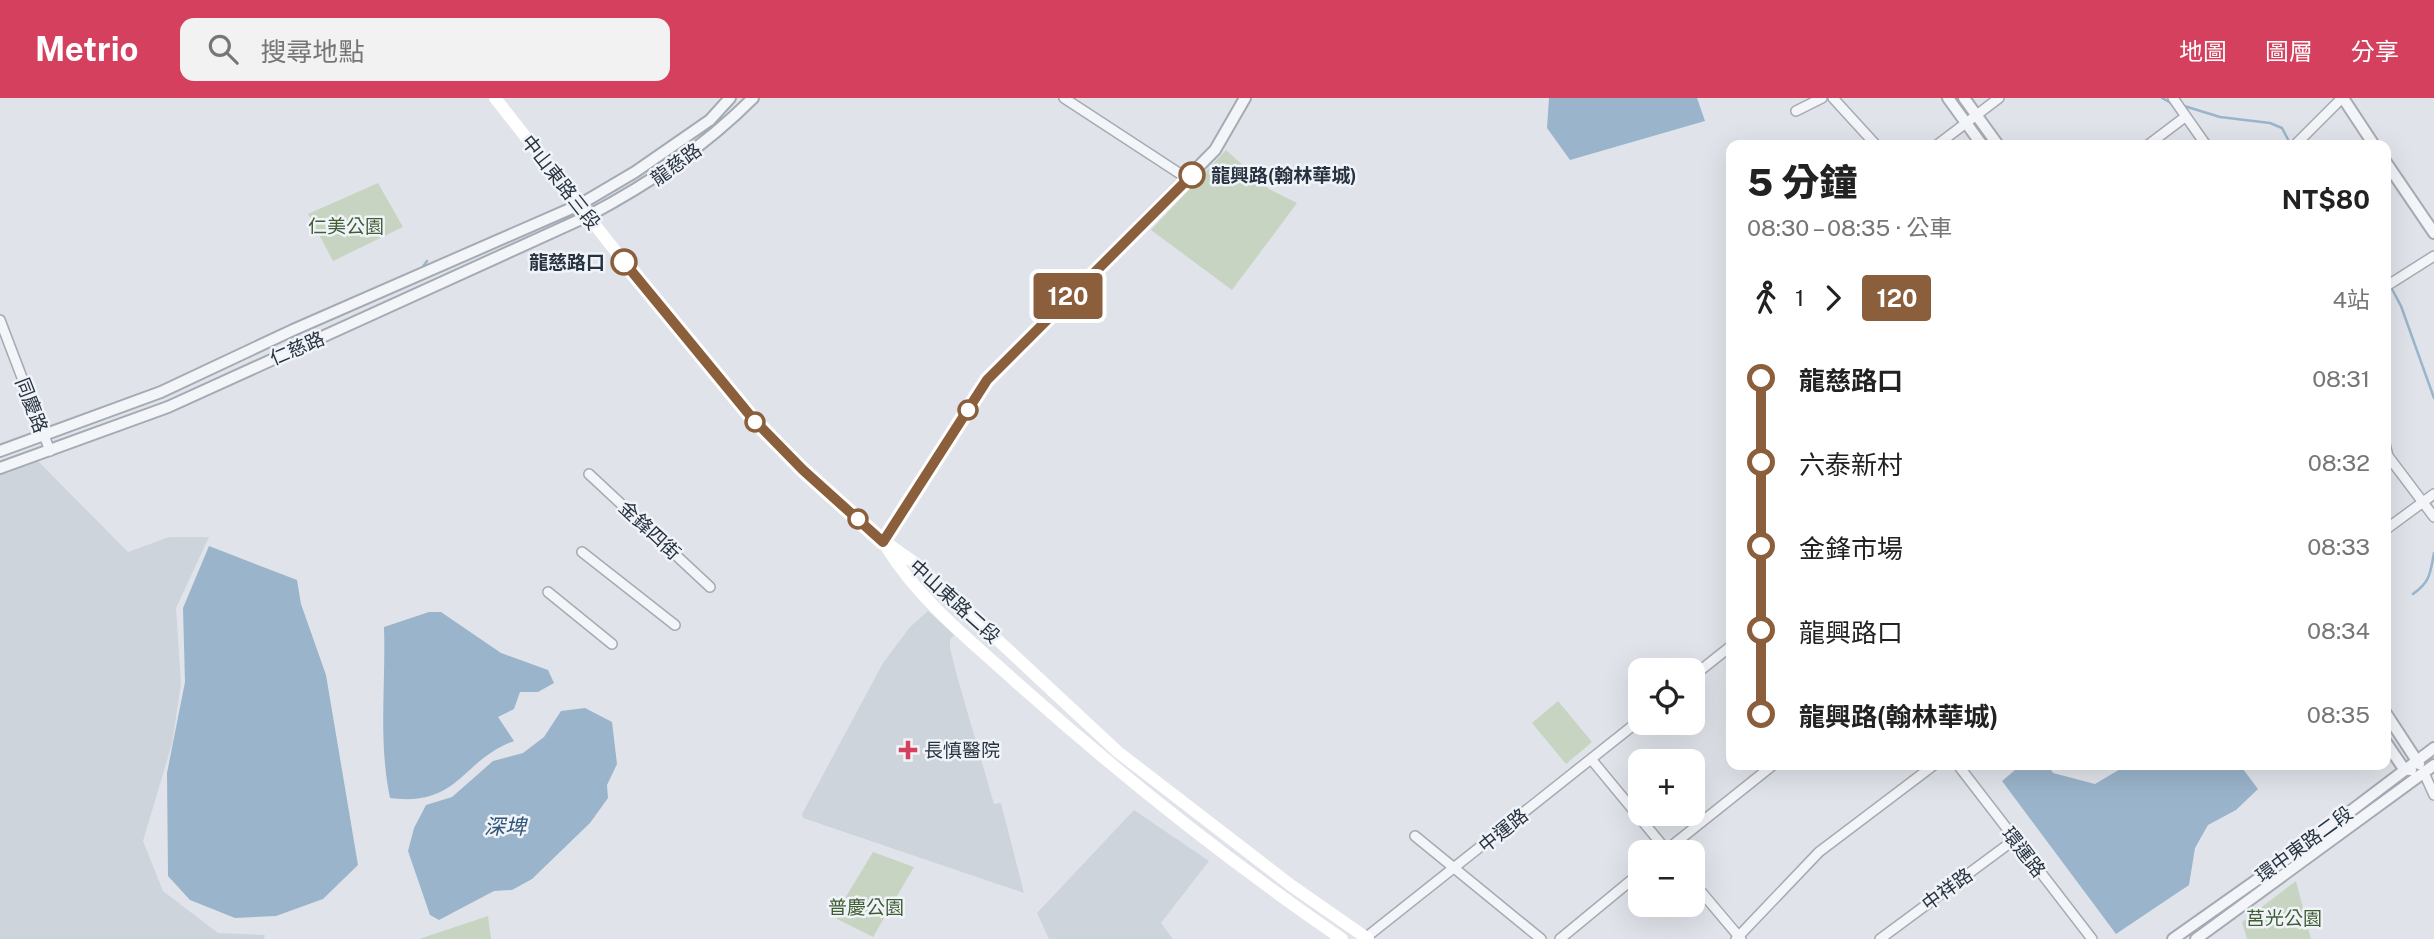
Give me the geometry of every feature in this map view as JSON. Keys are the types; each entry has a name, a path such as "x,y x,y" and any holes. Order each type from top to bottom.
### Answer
{"main road":[{"name":"中山東路三段","path":"495,98 740,405 803,470 883,542"},
{"name":"中山東路二段","path":"883,542 915,564 1118,752 1292,886 1366,939"},
{"name":"中山東路二段","path":"883,542 905,576 954,627 1107,764 1283,898 1342,939"}],"street":[{"name":"龍慈路","path":"579,205 635,172 710,120 730,98"},
{"name":"龍慈路","path":"589,216 646,185 718,133 753,98"},
{"path":"1064,98 1188,179"},
{"path":"883,542 987,380 1215,150 1245,98"},
{"path":"1796,111 1822,98"},
{"path":"1833,98 1871,140"},
{"path":"1948,98 1978,140"},
{"path":"1964,98 1994,140"},
{"path":"1943,140 1999,98"},
{"path":"2173,98 2202,140"},
{"path":"2300,140 2342,98 2371,140"},
{"path":"2155,140 2185,117"},
{"path":"2391,170 2434,233"},
{"name":"仁慈路","path":"0,451 161,392 293,330 579,205"},
{"name":"仁慈路","path":"0,468 168,407 589,216"},
{"path":"2391,283 2434,256"},
{"path":"436,269 444,283"},
{"name":"同慶路","path":"0,320 50,451"},
{"path":"2391,460 2434,517"},
{"name":"金鋒四街","path":"589,474 710,587"},
{"path":"2391,526 2434,494"},
{"path":"582,552 675,625"},
{"path":"548,592 612,644"},
{"path":"1705,667 1726,650"},
{"path":"2391,721 2417,761 2434,794"},
{"name":"中運路","path":"1366,939 1628,730"},
{"name":"環中東路二段","path":"2173,939 2302,848 2434,748"},
{"path":"2391,750 2404,769 2424,773"},
{"path":"1591,759 1656,840"},
{"name":"環中東路二段","path":"2196,939 2434,765"},
{"path":"1681,840 1767,770"},
{"path":"1705,897 1739,938 1819,852 1927,770"},
{"name":"環運路","path":"1962,770 2092,939"},
{"path":"1415,836 1541,939"},
{"name":"中祥路","path":"1880,939 2014,840"},
{"path":"1560,939 1628,883"}],"shaded area":[{"path":"32,455 128,552 169,537 209,537 176,608 181,684 172,744 143,841 163,891 218,933 265,935 264,939 0,939 0,466"},
{"name":"長慎醫院","path":"928,611 954,635 950,640 950,648 957,676 994,804 1001,803 1024,893 803,818 802,814 883,663 910,627"},
{"path":"1134,810 1209,861 1161,923 1173,939 1049,939 1037,913"}],"green space":[{"path":"1226,150 1269,189 1297,203 1232,290 1151,230"},
{"name":"仁美公園","path":"378,183 403,227 333,261 308,214"},
{"path":"1558,701 1592,742 1566,764 1532,723"},
{"name":"普慶公園","path":"873,852 914,867 873,937 837,919 836,913"},
{"name":"莒光公園","path":"2296,881 2311,939 2247,939 2242,922"},
{"path":"488,916 491,939 419,939"}],"water":[{"path":"1549,98 1697,98 1705,121 1570,160 1547,128"},
{"path":"209,546 297,580 301,604 326,675 358,865 323,899 276,916 235,918 190,900 168,876 167,773 185,682 183,608"},
{"name":"深埤","path":"429,612 441,612 501,653 548,670 554,683 538,692 520,692 514,709 498,717 514,741 496,749 446,789 431,796 413,799 390,798 383,734 384,627"},
{"name":"深埤","path":"585,708 612,722 617,764 607,785 608,798 590,823 532,879 512,890 494,891 439,920 430,915 408,851 414,828 426,805 452,797 493,761 523,753 544,737 561,711"},
{"path":"2015,770 2051,770 2053,773 2095,784 2119,770 2244,770 2258,789 2236,810 2208,825 2195,848 2189,885 2116,934 2002,781"}],"waterway":[{"path":"2162,98 2171,103"},
{"path":"2181,105 2220,117 2270,123 2282,128 2288,140"},
{"path":"422,268 427,261"},
{"path":"2391,287 2401,306 2434,398"},
{"path":"2413,594 2426,581 2434,553"}],"bus line":[{"name":"120","path":"624,262 753,419 826,492 883,542 987,380 1029,334 1192,175"}],"place":[{"name":"龍興路(翰林華城)","path":"1192,175"},
{"name":"龍慈路口","path":"624,262"},
{"name":"長慎醫院","path":"908,750"}]}
